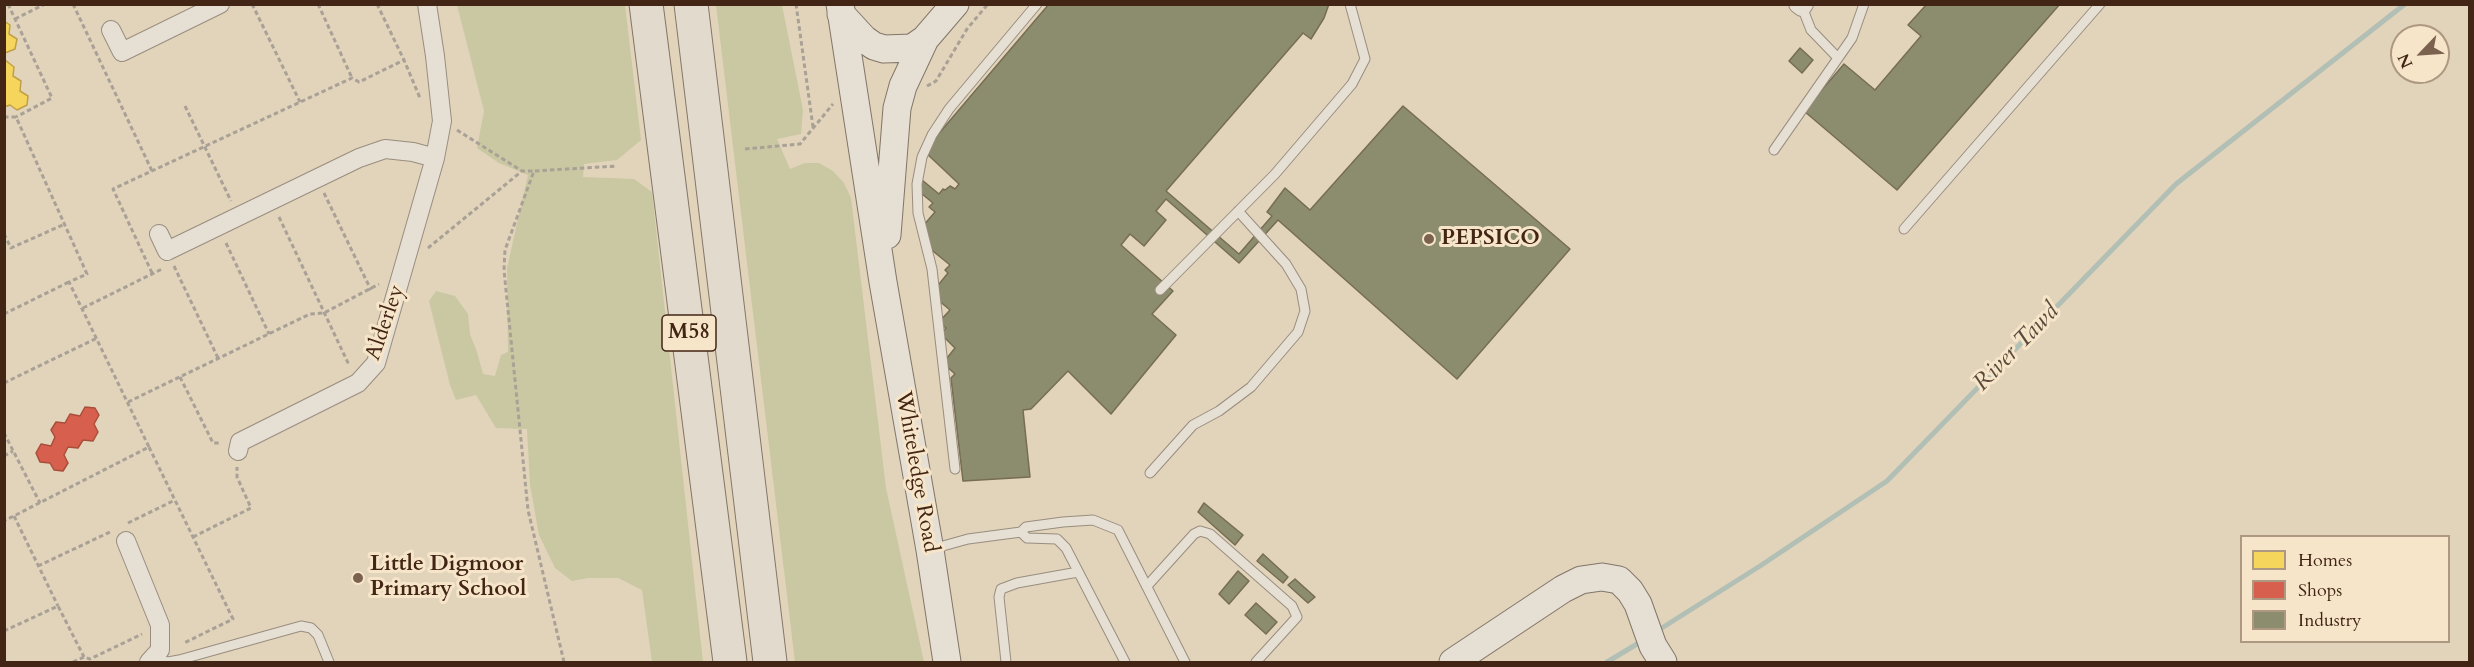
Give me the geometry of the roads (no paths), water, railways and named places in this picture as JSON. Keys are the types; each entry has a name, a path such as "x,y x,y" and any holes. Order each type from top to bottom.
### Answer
{"highway":[{"name":"M58","path":"646,4 730,663"},
{"name":"M58","path":"691,4 770,663"}],"street":[{"path":"111,30 122,52 220,4"},
{"name":"Alderley","path":"239,446 358,383 376,363 435,158 442,121 427,4"},
{"name":"Whiteledge Road","path":"883,282 897,108 903,86 924,39 955,4"},
{"path":"841,9 864,39 884,49 912,48 924,39"},
{"name":"Whiteledge Road","path":"841,9 883,282 930,550 947,663"},
{"path":"163,242 218,226 359,158 385,149 413,152 435,158"},
{"path":"123,534 160,625 153,657"},
{"path":"1453,663 1563,589 1581,580 1602,577 1619,580 1634,597 1658,654"}],"lane":[{"path":"955,469 932,269 918,213 917,184 922,157 932,135 949,109 1037,4"},
{"path":"1161,290 1275,174 1352,84 1365,58 1350,4"},
{"path":"1774,150 1852,38 1864,4"},
{"path":"1904,230 2100,4"},
{"path":"1801,5 1811,30 1838,58"},
{"path":"1150,473 1193,425 1219,411 1251,387 1298,332 1305,311 1301,289 1286,264 1238,211"},
{"path":"930,550 968,538 1021,532 1026,527 1093,520 1118,530 1185,663"},
{"path":"1147,586 1194,534 1200,531 1210,534 1292,606 1297,617 1256,663"},
{"path":"1021,532 1027,538 1056,539 1066,548 1125,663"},
{"path":"1006,663 999,597 1001,589 1017,583 1078,572"},
{"path":"153,657 168,662 179,660 301,626 311,628 318,635 329,663"}],"waterway":[{"name":"River Tawd","path":"1657,631 1760,566 1887,481 2176,184 2405,4"},
{"name":"River Tawd","path":"1607,662 1642,641"}],"place":[{"name":"PEPSICO","path":"1429,239"},
{"name":"Little Digmoor Primary School","path":"358,578"}]}
